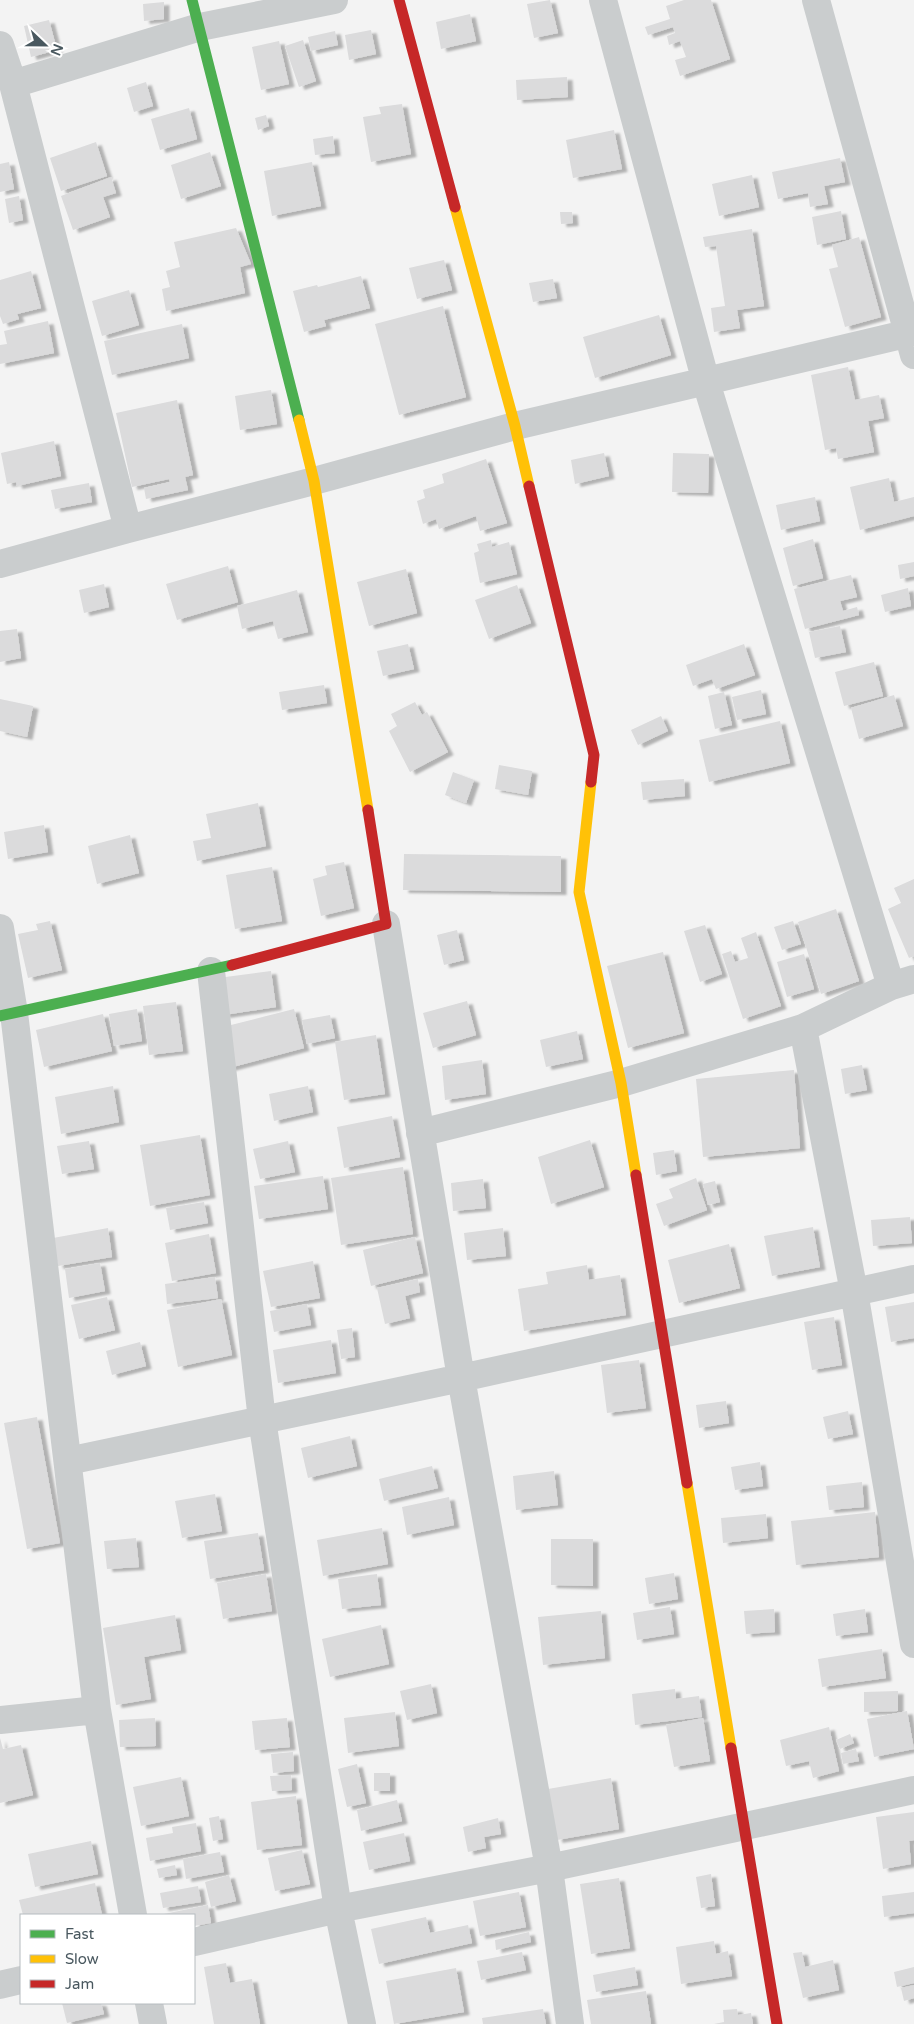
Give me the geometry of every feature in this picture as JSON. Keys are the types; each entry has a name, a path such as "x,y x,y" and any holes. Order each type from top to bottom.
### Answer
{"street":[{"path":"192,0 314,481 461,1378 549,1868 570,2024"},
{"path":"13,84 200,27 334,0"},
{"path":"399,0 515,426 594,755 579,892 621,1083 777,2024"},
{"path":"420,1133 621,1083 803,1028 902,983 706,382 603,0"},
{"path":"0,564 515,426 706,382 912,340 816,0"},
{"path":"0,45 13,84 128,529"},
{"path":"7,1014 211,971 386,924"},
{"path":"0,928 7,1014 68,1461 97,1710 134,1914"},
{"path":"211,971 262,1420 338,1909 362,2024"},
{"path":"803,1028 854,1292 914,1644"},
{"path":"68,1461 461,1378 914,1279"},
{"path":"0,1720 97,1710"},
{"path":"195,1942 338,1909 549,1868 743,1825 914,1790"},
{"path":"0,1985 20,1980"},
{"path":"149,2004 153,2024"}],"building":[{"path":"550,0 558,33 534,38 527,4"},
{"path":"684,0 711,0 730,59 680,76 675,60 686,57 680,41 669,45 667,36 675,33 673,27 648,35 645,27 670,19 666,6"},
{"path":"164,2 164,19 144,21 143,4"},
{"path":"470,14 476,41 441,49 436,22"},
{"path":"49,20 57,50 31,57 24,26"},
{"path":"371,30 376,54 349,60 345,35"},
{"path":"335,31 338,45 311,51 308,37"},
{"path":"303,40 316,81 299,87 285,46"},
{"path":"279,41 289,84 261,90 252,47"},
{"path":"567,77 568,97 517,100 516,80"},
{"path":"146,82 153,106 134,112 127,88"},
{"path":"402,104 411,154 371,162 363,117 381,114 379,107"},
{"path":"189,108 197,139 160,150 151,119"},
{"path":"266,115 269,126 258,130 255,118"},
{"path":"614,130 622,169 573,178 566,140"},
{"path":"333,136 335,153 315,155 313,139"},
{"path":"96,142 107,176 61,191 50,158"},
{"path":"210,152 221,186 181,199 171,165"},
{"path":"840,158 845,182 824,186 828,204 810,207 808,193 778,199 772,172"},
{"path":"9,162 14,189 0,192 0,164"},
{"path":"312,162 321,206 272,216 264,171"},
{"path":"752,175 759,207 719,216 712,184"},
{"path":"111,177 116,193 103,197 110,217 73,230 61,196"},
{"path":"19,196 23,220 9,223 5,199"},
{"path":"841,211 846,239 817,245 812,217"},
{"path":"560,212 572,212 573,223 561,224"},
{"path":"236,228 251,264 240,267 245,293 166,311 162,289 170,287 166,271 180,267 174,242"},
{"path":"752,229 764,306 737,310 740,328 714,332 711,308 725,306 716,246 705,247 703,237"},
{"path":"859,237 881,317 845,327 829,269 838,267 832,245"},
{"path":"444,260 452,290 417,299 409,268"},
{"path":"31,271 41,308 17,314 19,319 3,324 0,316 0,280"},
{"path":"361,276 370,308 324,320 326,326 304,332 293,291"},
{"path":"553,279 557,298 533,302 529,283"},
{"path":"129,290 139,325 102,336 92,301"},
{"path":"443,306 466,397 399,415 375,324"},
{"path":"659,315 671,355 595,378 583,337"},
{"path":"48,321 54,353 0,364 0,345 7,344 4,331"},
{"path":"182,324 189,358 112,375 104,341"},
{"path":"848,367 855,400 879,395 884,418 868,421 874,452 838,459 836,448 825,450 811,375"},
{"path":"271,390 277,424 240,430 235,396"},
{"path":"177,400 193,475 185,477 188,490 146,499 144,488 170,482 169,479 132,487 116,413"},
{"path":"54,441 61,476 17,486 16,482 7,484 1,453"},
{"path":"604,453 609,476 575,484 571,460"},
{"path":"673,453 709,454 708,493 672,492"},
{"path":"486,459 507,523 480,531 476,516 439,529 436,519 423,524 417,501 425,498 423,490 444,483 442,474"},
{"path":"889,478 894,502 914,497 914,516 860,530 850,487"},
{"path":"89,483 92,502 55,509 51,490"},
{"path":"815,497 820,521 781,530 776,505"},
{"path":"813,539 823,578 793,586 783,548"},
{"path":"491,540 492,547 509,542 517,574 480,583 474,553 479,551 477,544"},
{"path":"914,562 914,576 900,579 898,565"},
{"path":"228,566 238,602 177,620 166,584"},
{"path":"406,569 417,613 369,626 357,582"},
{"path":"851,575 857,597 840,601 843,611 857,607 859,615 805,629 794,589"},
{"path":"104,584 109,607 84,613 79,590"},
{"path":"517,585 531,623 489,639 475,600"},
{"path":"908,588 911,606 885,612 881,595"},
{"path":"297,590 308,632 278,639 273,621 242,629 237,606"},
{"path":"840,626 846,652 815,658 809,632"},
{"path":"17,629 21,658 0,662 0,631"},
{"path":"408,644 414,669 383,676 377,651"},
{"path":"744,644 755,675 716,689 712,679 693,686 686,665"},
{"path":"874,662 883,696 844,706 835,672"},
{"path":"324,685 327,703 282,710 279,692"},
{"path":"761,690 766,714 737,720 732,697"},
{"path":"724,692 732,725 715,729 708,696"},
{"path":"894,695 903,726 859,739 851,708"},
{"path":"0,699 33,706 27,737 0,731"},
{"path":"415,702 422,715 427,712 448,752 410,772 389,731 397,726 391,714"},
{"path":"661,716 668,731 638,745 631,730"},
{"path":"780,721 790,763 709,782 699,740"},
{"path":"499,765 532,771 528,795 495,789"},
{"path":"453,772 474,780 466,803 445,795"},
{"path":"684,779 685,796 643,800 641,782"},
{"path":"258,803 266,846 197,861 193,841 211,838 206,814"},
{"path":"44,825 48,852 8,859 4,832"},
{"path":"130,835 139,873 97,884 88,846"},
{"path":"404,854 561,856 561,892 403,890"},
{"path":"344,862 354,908 321,916 313,879 327,875 325,866"},
{"path":"272,867 282,921 235,929 226,875"},
{"path":"914,879 914,956 909,958 888,909 901,903 894,888"},
{"path":"836,909 859,981 821,994 798,922"},
{"path":"50,921 62,970 28,978 18,934 38,930 36,924"},
{"path":"793,921 801,944 782,950 774,927"},
{"path":"705,925 722,974 700,982 684,931"},
{"path":"457,930 464,960 444,965 437,935"},
{"path":"756,932 781,1006 743,1019 722,954 731,951 735,962 748,958 741,938"},
{"path":"663,952 684,1033 628,1048 607,966"},
{"path":"804,954 814,989 787,997 777,962"},
{"path":"271,971 276,1007 224,1015 218,978"},
{"path":"467,1001 476,1035 433,1048 423,1013"},
{"path":"176,1002 183,1051 149,1055 143,1006"},
{"path":"137,1009 142,1041 114,1046 109,1014"},
{"path":"294,1009 304,1048 229,1068 219,1028"},
{"path":"103,1014 112,1051 44,1067 36,1030"},
{"path":"330,1015 335,1038 307,1044 302,1020"},
{"path":"577,1031 583,1059 546,1067 540,1040"},
{"path":"376,1035 385,1094 344,1100 335,1042"},
{"path":"482,1060 486,1094 445,1100 442,1066"},
{"path":"862,1065 867,1090 845,1094 841,1069"},
{"path":"794,1070 800,1148 703,1157 696,1079"},
{"path":"113,1086 119,1122 61,1134 55,1097"},
{"path":"308,1086 313,1112 274,1121 269,1094"},
{"path":"392,1116 400,1157 344,1168 337,1127"},
{"path":"200,1135 210,1195 150,1206 140,1145"},
{"path":"590,1140 604,1187 551,1204 538,1157"},
{"path":"89,1141 94,1169 62,1174 57,1146"},
{"path":"288,1141 295,1172 260,1179 253,1149"},
{"path":"674,1150 677,1171 656,1175 653,1153"},
{"path":"403,1167 413,1234 341,1245 331,1178"},
{"path":"323,1176 328,1209 259,1219 254,1186"},
{"path":"696,1178 707,1210 664,1226 656,1204 673,1198 669,1189"},
{"path":"483,1179 486,1208 453,1211 451,1183"},
{"path":"715,1181 720,1202 708,1205 703,1184"},
{"path":"204,1202 208,1223 170,1230 166,1208"},
{"path":"910,1217 912,1243 873,1246 871,1220"},
{"path":"813,1227 820,1267 772,1276 764,1236"},
{"path":"108,1228 112,1257 58,1266 53,1238"},
{"path":"503,1228 506,1256 467,1260 464,1233"},
{"path":"209,1234 216,1273 172,1281 165,1243"},
{"path":"415,1237 423,1273 371,1286 363,1250"},
{"path":"729,1244 740,1288 679,1303 668,1260"},
{"path":"313,1261 320,1298 271,1307 263,1271"},
{"path":"100,1263 105,1291 69,1298 65,1269"},
{"path":"587,1265 589,1280 620,1275 626,1315 524,1331 518,1289 548,1284 546,1272"},
{"path":"215,1277 218,1298 167,1304 165,1284"},
{"path":"418,1279 420,1292 405,1296 410,1318 385,1324 377,1288"},
{"path":"107,1297 115,1330 79,1339 71,1305"},
{"path":"221,1299 232,1355 178,1367 167,1310"},
{"path":"914,1302 914,1338 891,1342 885,1307"},
{"path":"307,1304 311,1325 274,1332 270,1311"},
{"path":"834,1317 842,1365 812,1370 804,1322"},
{"path":"352,1328 355,1357 341,1359 337,1330"},
{"path":"331,1340 336,1373 278,1383 273,1350"},
{"path":"140,1342 146,1366 112,1375 106,1351"},
{"path":"639,1360 646,1408 607,1413 601,1365"},
{"path":"726,1401 729,1423 699,1428 696,1405"},
{"path":"848,1411 853,1434 828,1439 823,1417"},
{"path":"37,1417 60,1543 27,1549 4,1423"},
{"path":"350,1436 357,1466 308,1478 301,1448"},
{"path":"760,1462 763,1486 735,1490 731,1467"},
{"path":"432,1466 438,1488 384,1501 379,1479"},
{"path":"554,1471 558,1505 516,1510 513,1476"},
{"path":"862,1482 864,1507 829,1510 826,1486"},
{"path":"215,1494 222,1531 182,1538 175,1501"},
{"path":"449,1497 454,1525 407,1535 402,1507"},
{"path":"875,1512 879,1557 796,1565 791,1521"},
{"path":"766,1514 768,1538 723,1543 721,1518"},
{"path":"382,1528 388,1564 323,1576 317,1540"},
{"path":"258,1533 264,1570 210,1579 204,1541"},
{"path":"136,1538 139,1567 107,1569 104,1541"},
{"path":"551,1539 593,1539 593,1586 551,1585"},
{"path":"674,1573 678,1599 649,1604 645,1578"},
{"path":"266,1574 272,1611 223,1619 217,1583"},
{"path":"377,1574 381,1605 342,1609 338,1579"},
{"path":"670,1607 674,1634 637,1640 633,1613"},
{"path":"774,1609 775,1632 746,1634 744,1611"},
{"path":"865,1609 868,1632 836,1636 833,1614"},
{"path":"601,1611 605,1658 543,1665 538,1617"},
{"path":"175,1615 181,1650 144,1657 151,1699 116,1705 103,1628"},
{"path":"381,1625 389,1664 330,1677 322,1639"},
{"path":"882,1649 886,1678 822,1687 818,1659"},
{"path":"431,1684 437,1713 407,1720 400,1691"},
{"path":"675,1689 676,1699 699,1696 702,1717 635,1725 632,1694"},
{"path":"898,1691 898,1711 864,1712 864,1692"},
{"path":"907,1711 914,1749 874,1757 867,1719"},
{"path":"395,1712 399,1746 348,1753 344,1718"},
{"path":"155,1718 156,1746 120,1747 119,1720"},
{"path":"287,1718 290,1747 255,1750 252,1721"},
{"path":"703,1718 710,1761 674,1767 666,1725"},
{"path":"829,1727 839,1771 813,1778 809,1761 786,1766 780,1740"},
{"path":"850,1734 854,1743 840,1749 836,1740"},
{"path":"0,1738 3,1749 21,1745 33,1795 0,1803"},
{"path":"856,1749 859,1761 843,1764 841,1753"},
{"path":"293,1752 294,1771 273,1773 271,1754"},
{"path":"357,1764 366,1803 347,1807 338,1769"},
{"path":"374,1773 390,1773 390,1791 374,1791"},
{"path":"291,1775 292,1790 272,1791 270,1776"},
{"path":"181,1777 189,1816 141,1826 133,1787"},
{"path":"611,1778 619,1829 557,1840 548,1789"},
{"path":"296,1796 302,1845 257,1850 251,1802"},
{"path":"397,1800 402,1821 361,1831 357,1810"},
{"path":"914,1812 914,1840 909,1841 911,1864 883,1869 876,1817"},
{"path":"219,1816 223,1839 213,1841 209,1818"},
{"path":"498,1818 501,1834 484,1837 486,1848 468,1852 463,1827"},
{"path":"196,1823 201,1851 150,1861 146,1838 173,1833 172,1827"},
{"path":"404,1833 410,1861 369,1870 363,1842"},
{"path":"91,1841 98,1874 35,1887 28,1854"},
{"path":"302,1850 310,1884 275,1891 268,1858"},
{"path":"220,1852 224,1872 186,1879 183,1859"},
{"path":"175,1865 177,1875 159,1878 157,1869"},
{"path":"711,1874 715,1906 701,1908 696,1877"},
{"path":"229,1875 236,1901 211,1907 205,1882"},
{"path":"619,1878 630,1948 591,1954 580,1884"},
{"path":"95,1883 102,1914 23,1914 19,1900"},
{"path":"198,1886 201,1902 163,1908 160,1893"},
{"path":"519,1892 526,1927 480,1936 473,1901"},
{"path":"914,1892 914,1913 884,1917 882,1896"},
{"path":"208,1905 211,1923 195,1926 195,1914 164,1914"},
{"path":"426,1917 430,1933 468,1925 472,1943 379,1964 371,1929"},
{"path":"529,1932 531,1942 496,1950 495,1940"},
{"path":"714,1941 716,1954 728,1951 732,1976 681,1984 676,1947"},
{"path":"522,1952 526,1970 481,1980 477,1961"},
{"path":"802,1952 805,1967 833,1960 839,1990 803,1998 793,1953"},
{"path":"226,1963 230,1983 252,1979 260,2024 214,2024 204,1967"},
{"path":"635,1967 638,1985 596,1992 593,1975"},
{"path":"914,1967 914,1983 897,1987 894,1972"},
{"path":"456,1968 464,2012 394,2024 386,1981"},
{"path":"914,1985 914,1998 904,2001 901,1988"},
{"path":"646,1991 651,2024 591,2024 587,2000"},
{"path":"62,2004 101,2004 104,2014 67,2023"},
{"path":"543,2009 546,2024 483,2024 482,2018"},
{"path":"737,2009 738,2015 751,2013 753,2024 714,2024 724,2022 723,2010"}],"traffic: fast":[{"path":"192,0 299,420"},
{"path":"0,1016 232,965"}],"traffic: slow":[{"path":"455,207 515,426 529,486"},
{"path":"299,420 314,481 368,810"},
{"path":"591,782 579,892 621,1083 636,1175"},
{"path":"687,1483 731,1748"}],"traffic: jam":[{"path":"399,0 455,207"},
{"path":"529,486 594,755 591,782"},
{"path":"232,965 386,924 368,810"},
{"path":"636,1175 687,1483"},
{"path":"731,1748 777,2024"}]}
